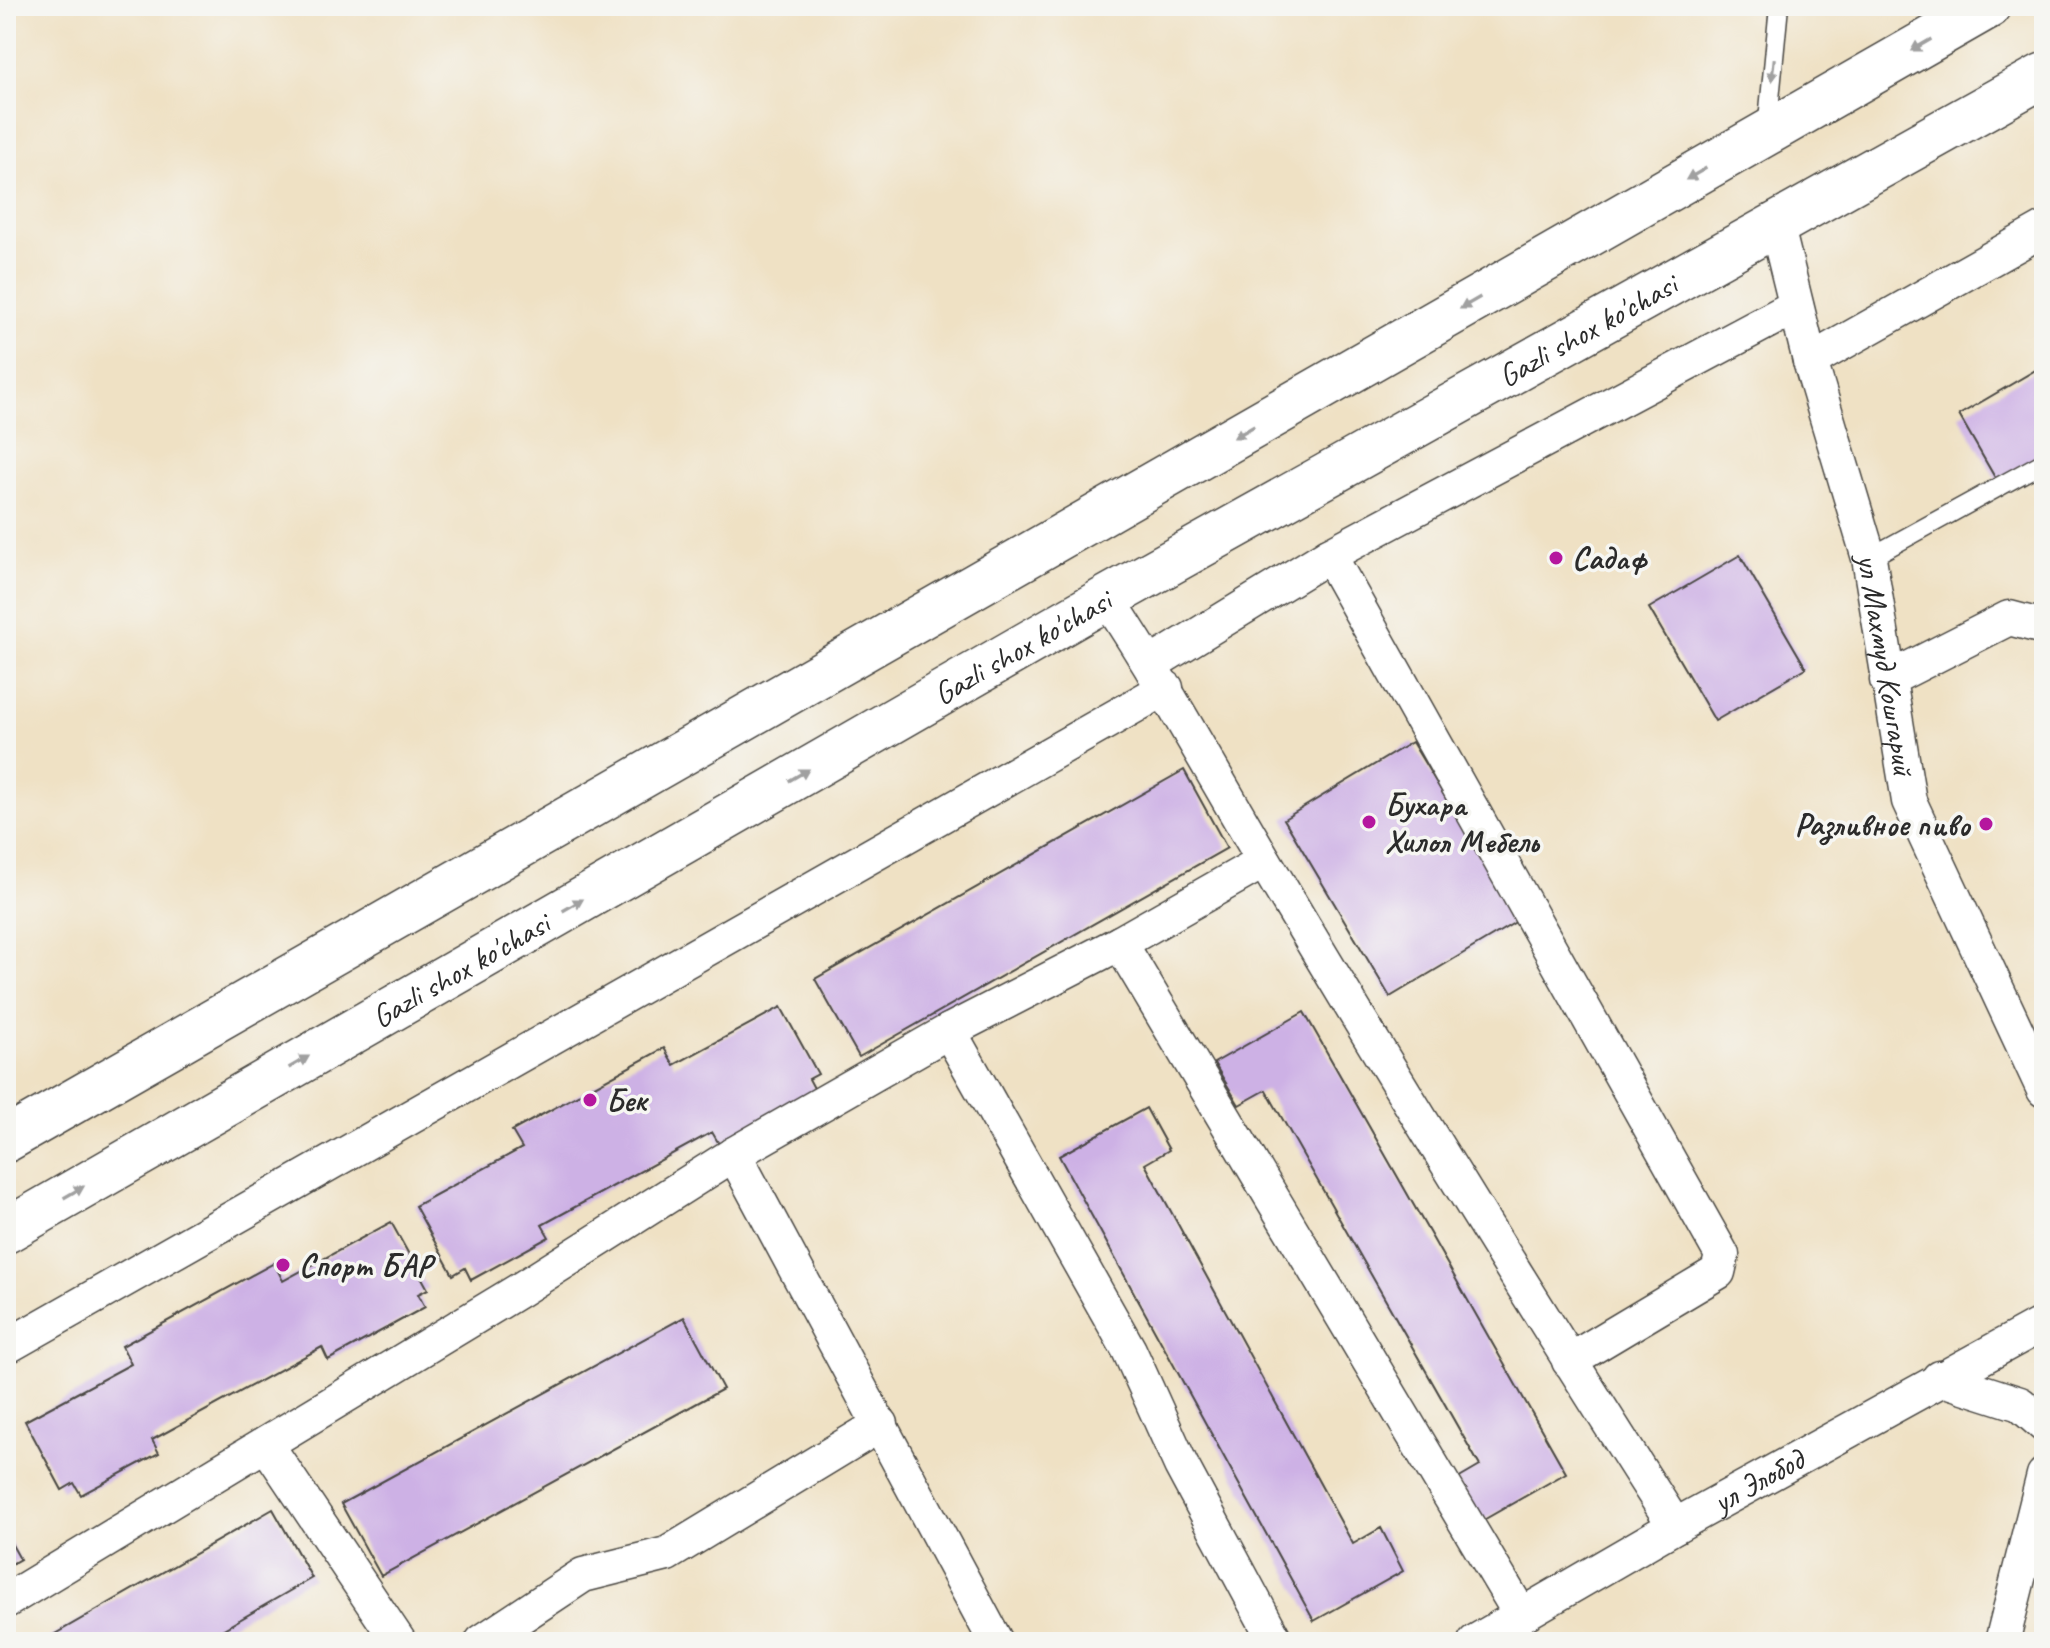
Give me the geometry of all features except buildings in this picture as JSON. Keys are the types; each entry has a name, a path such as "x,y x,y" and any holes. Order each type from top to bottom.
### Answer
{"highway":[{"path":"6,1140 1989,6"},
{"name":"Gazli shox ko'chasi","path":"6,1231 1107,598 2044,75"}],"street":[{"name":"ул Махмуд Кошгарий","path":"1776,223 1810,361 1869,558 1909,801 2044,1090"},
{"path":"1810,361 2044,229"},
{"path":"6,1347 1158,676 1329,555 1796,306"},
{"path":"1329,555 1714,1235 1722,1255 1718,1272 1569,1361"},
{"path":"1107,598 1158,676 1264,861 1569,1361 1675,1526"},
{"path":"1887,680 2009,618 2044,627"},
{"path":"6,1601 518,1291 734,1154 949,1031 1120,943 1264,861"},
{"path":"1120,943 1521,1615"},
{"path":"949,1031 1129,1350 1181,1465 1276,1642"},
{"path":"734,1154 996,1642"},
{"name":"ул Элобод","path":"1475,1642 1675,1526 1939,1378 2044,1323"},
{"path":"1939,1378 2020,1404 2044,1425"},
{"path":"482,1642 583,1575 667,1554 881,1424"},
{"path":"266,1444 399,1642"},
{"path":"2002,1642 2044,1475"}],"lane":[{"path":"1766,133 1779,6"},
{"path":"1869,558 2044,462"}],"place":[{"name":"Садаф","path":"1556,558"},
{"name":"Бухара Хилол Мебель","path":"1369,822"},
{"name":"Разливное пиво","path":"1986,824"},
{"name":"Бек","path":"590,1100"},
{"name":"Спорт БАР","path":"283,1265"}]}
